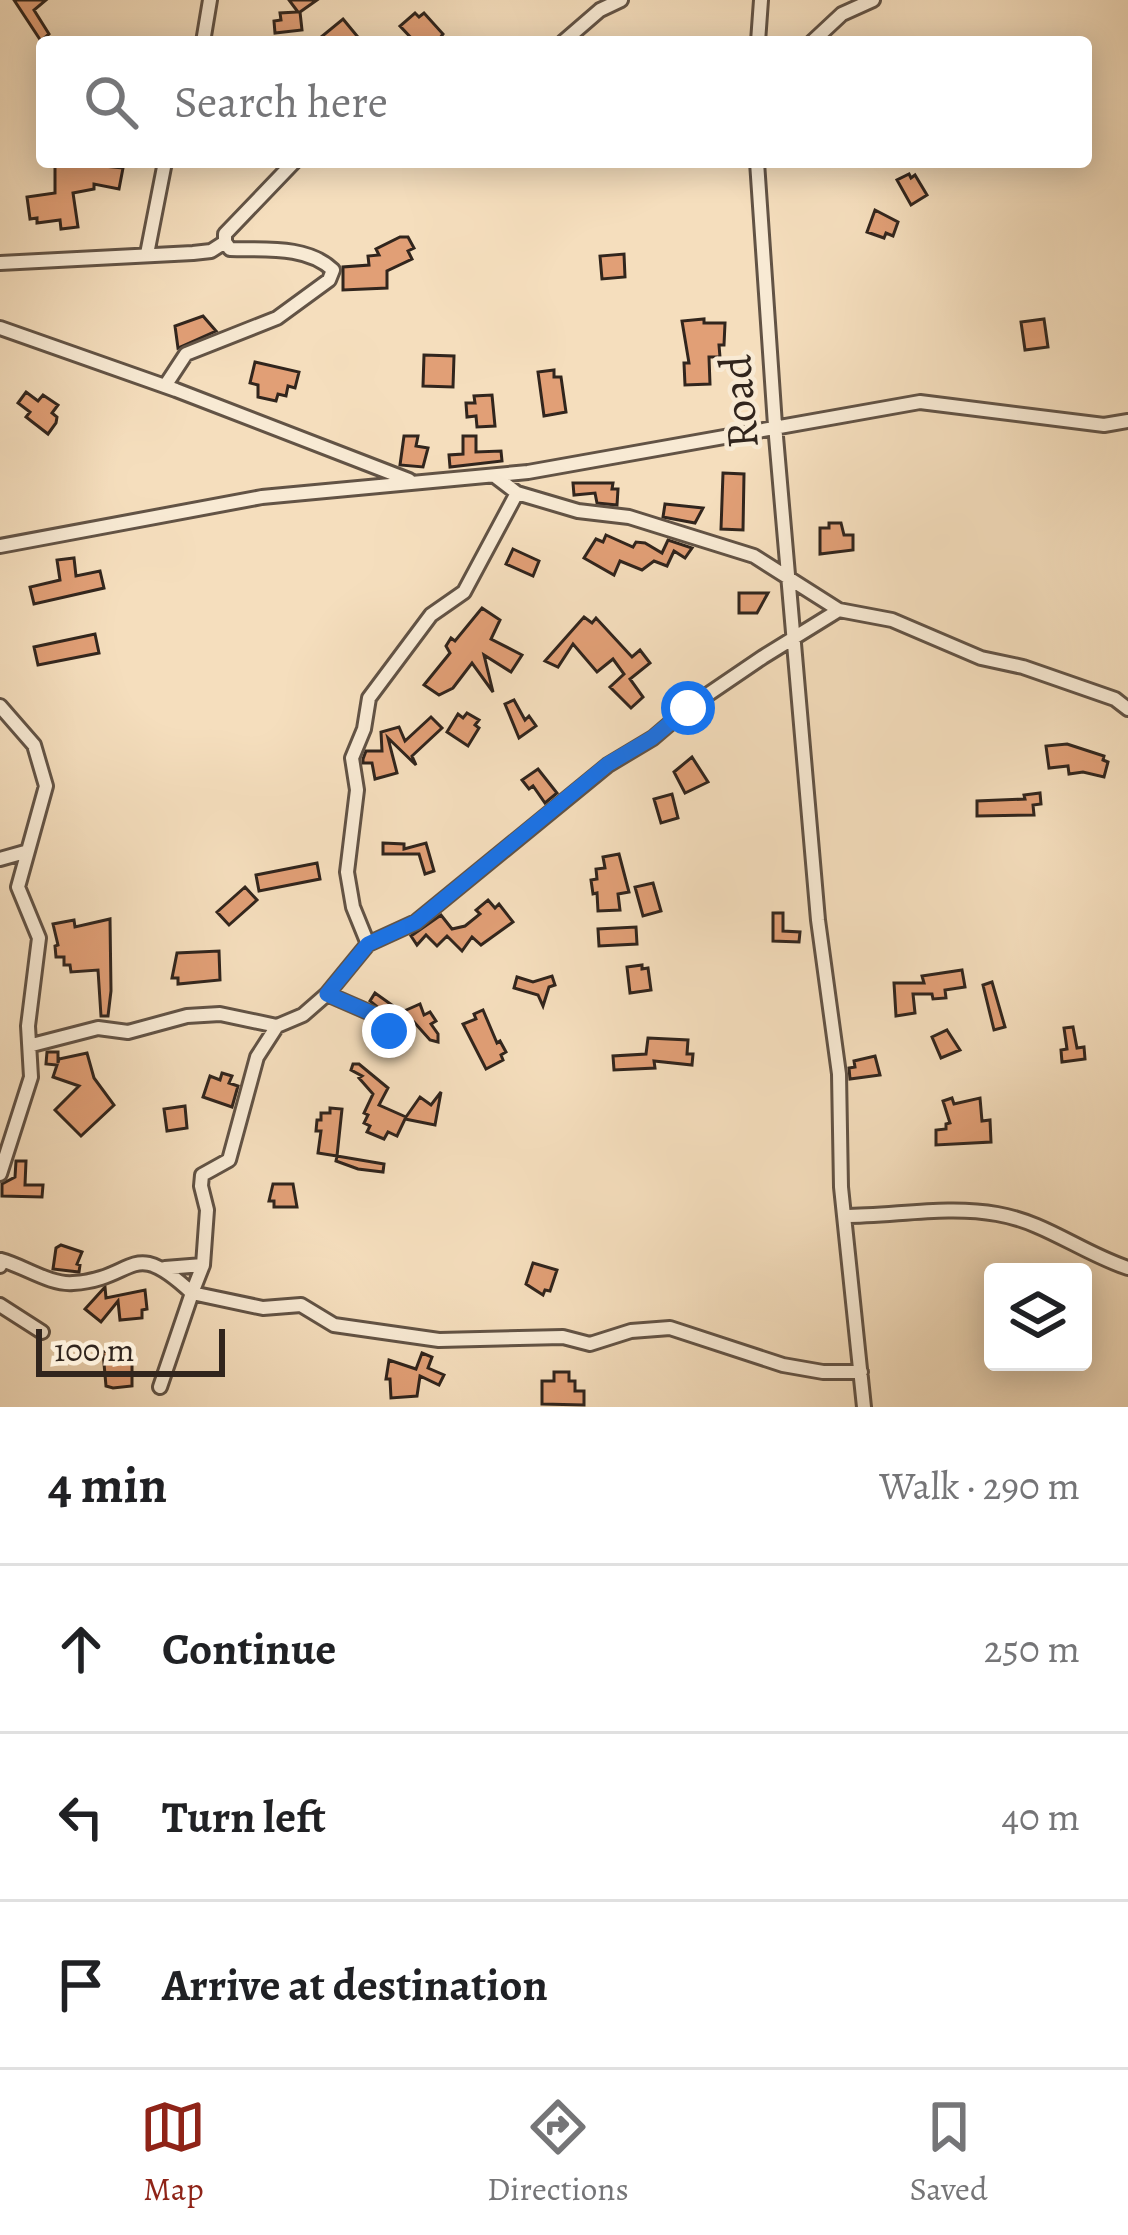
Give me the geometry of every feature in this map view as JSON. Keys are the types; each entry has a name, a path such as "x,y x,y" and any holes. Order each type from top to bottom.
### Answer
{"street":[{"path":"204,36 210,0"},
{"path":"570,36 600,10 621,0"},
{"path":"758,36 761,0"},
{"path":"818,36 842,14 873,0"},
{"path":"147,254 165,168"},
{"path":"165,386 186,354 277,318 329,280 332,270 323,260 292,251 230,249 225,242 225,234 288,168"},
{"name":"Road","path":"757,168 775,425 818,920 838,1074 844,1216 864,1407"},
{"path":"0,263 211,251 225,242"},
{"path":"0,328 416,483"},
{"path":"0,547 262,497 495,476 920,403 1104,425 1128,421"},
{"path":"495,476 517,493 578,511 628,517 754,556 839,610 892,620 981,658 1023,667 1115,699 1128,709"},
{"path":"368,944 352,907 347,872 357,790 352,758 364,729 369,698 430,615 464,592 517,493"},
{"path":"160,1387 203,1265 207,1210 202,1175 229,1160 257,1057 277,1026 303,1015 327,994 368,944 416,922 608,764 839,610"},
{"path":"0,706 34,745 46,786 18,887 38,938 28,1026 31,1077 0,1174"},
{"path":"0,860 25,852"},
{"path":"327,994 373,1014 389,1031"},
{"path":"32,1045 98,1028 128,1033 187,1016 220,1014 277,1026"},
{"path":"844,1216 957,1210 998,1214 1054,1231 1107,1262 1128,1268"},
{"path":"0,1248 1,1263 69,1284 144,1262 165,1268 203,1265"},
{"path":"165,1268 192,1292 263,1308 301,1305 334,1325 439,1340 563,1337 590,1344 631,1331 670,1328 783,1365 861,1372"},
{"path":"0,1305 42,1332"}],"building":[{"path":"14,0 46,0 34,10 49,34 38,36"},
{"path":"289,0 317,0 300,12 302,30 275,33 274,21 281,20 280,13 298,12"},
{"path":"415,13 419,17 424,13 443,34 409,36 400,26"},
{"path":"343,19 357,36 322,36"},
{"path":"55,168 123,168 119,189 94,184 94,189 73,193 78,227 61,229 60,220 37,223 37,218 30,219 27,197 55,193"},
{"path":"909,174 911,178 915,175 927,195 911,205 897,180"},
{"path":"875,210 898,222 893,236 867,232"},
{"path":"408,237 414,248 408,251 412,259 387,271 387,288 343,290 343,267 369,265 368,256 379,255 376,249"},
{"path":"624,254 625,277 602,279 600,256"},
{"path":"203,316 216,331 178,348 175,326"},
{"path":"704,319 704,323 725,323 724,345 719,345 720,357 709,357 710,384 685,385 684,363 689,363 682,321"},
{"path":"1044,319 1048,347 1025,350 1021,322"},
{"path":"424,355 454,356 453,387 423,386"},
{"path":"255,362 299,372 295,388 288,386 286,396 278,394 276,401 258,397 258,385 250,383"},
{"path":"554,370 554,377 561,377 566,412 544,416 538,372"},
{"path":"26,392 38,401 43,395 58,405 52,413 56,423 48,434 26,417 30,412 18,403"},
{"path":"492,395 495,426 477,427 476,416 467,417 466,403 475,403 474,396"},
{"path":"404,436 418,436 416,446 428,448 423,467 400,465"},
{"path":"463,436 476,436 476,452 501,451 502,461 450,467 449,455 463,454"},
{"path":"723,473 744,474 743,530 721,529"},
{"path":"573,483 613,483 612,489 618,489 617,505 597,503 595,493 574,495"},
{"path":"665,504 703,508 695,523 663,517"},
{"path":"829,523 841,523 844,535 853,535 853,550 820,554 820,528 829,528"},
{"path":"606,535 633,547 636,542 645,543 662,553 668,540 692,548 685,558 674,551 667,566 654,561 642,570 620,561 614,575 584,558 596,539 603,542"},
{"path":"513,549 539,561 533,576 506,564"},
{"path":"74,558 76,576 100,571 104,588 34,604 30,587 60,580 57,560"},
{"path":"739,593 768,593 757,613 739,613"},
{"path":"482,608 500,620 491,639 522,655 511,672 484,655 493,692 472,663 453,688 439,695 424,685 450,653 446,646 451,638 455,641"},
{"path":"584,617 592,623 596,618 632,657 640,650 650,663 630,679 643,697 631,708 610,687 624,674 613,659 597,672 573,644 558,667 545,661"},
{"path":"95,634 99,653 38,665 34,647"},
{"path":"514,700 525,720 529,716 536,726 519,738 505,704"},
{"path":"467,713 479,720 468,746 447,732 458,714 463,718"},
{"path":"431,717 442,728 412,756 416,765 388,738 397,773 375,779 372,763 363,763 363,759 366,751 382,751 381,732 399,727 405,741"},
{"path":"1067,744 1104,756 1108,762 1104,777 1069,774 1068,766 1049,768 1046,746"},
{"path":"692,757 708,782 685,793 674,772"},
{"path":"538,769 557,793 545,803 522,780"},
{"path":"1040,793 1041,804 1033,805 1034,815 977,816 977,801 1025,799 1024,795"},
{"path":"672,794 678,818 661,823 654,799"},
{"path":"383,843 404,844 404,849 426,843 434,871 425,874 419,854 383,854"},
{"path":"619,854 629,892 618,894 620,910 598,911 591,880 597,879 596,869 605,868 603,857"},
{"path":"317,863 320,879 259,891 256,875"},
{"path":"653,883 661,911 643,916 635,887"},
{"path":"245,887 257,900 229,925 217,912"},
{"path":"488,900 495,908 499,904 513,922 481,945 472,937 462,951 447,936 437,946 426,935 417,945 411,936 441,915 452,929 465,926"},
{"path":"773,913 783,913 783,931 800,932 799,942 773,941"},
{"path":"110,919 111,991 108,1016 101,1016 98,970 71,972 64,957 56,957 53,924 74,920 75,927"},
{"path":"636,927 637,944 599,946 598,929"},
{"path":"219,951 220,980 178,984 178,978 172,978 177,953"},
{"path":"627,967 648,968 651,990 630,993"},
{"path":"962,970 965,987 945,990 946,998 913,994 915,1013 896,1016 894,983 924,983 922,976"},
{"path":"552,976 555,985 549,987 543,1006 538,995 514,988 517,977 533,982"},
{"path":"992,982 1005,1027 994,1030 983,985"},
{"path":"375,993 399,1010 392,1019 370,1001"},
{"path":"420,1004 424,1015 430,1012 436,1021 431,1024 438,1042 414,1022 402,1023 395,1015"},
{"path":"483,1010 506,1052 501,1055 503,1060 486,1069 463,1024"},
{"path":"1073,1027 1077,1048 1084,1047 1085,1059 1062,1062 1061,1050 1067,1049 1064,1028"},
{"path":"947,1030 960,1050 941,1058 932,1037"},
{"path":"648,1038 688,1040 692,1065 654,1061 655,1068 614,1070 613,1056 646,1054"},
{"path":"47,1052 58,1052 58,1063 87,1053 94,1078 114,1105 81,1136 55,1110 79,1086 53,1077 57,1065 46,1064"},
{"path":"875,1056 880,1075 850,1079 854,1061"},
{"path":"353,1064 388,1088 379,1105 406,1117 420,1097 431,1105 441,1092 435,1125 405,1119 397,1136 388,1132 384,1139 367,1132 370,1126 364,1123 368,1115 364,1113 373,1094 359,1078 362,1076 351,1070"},
{"path":"222,1073 232,1076 229,1083 238,1086 232,1107 203,1097 210,1076 220,1080"},
{"path":"952,1098 954,1104 980,1098 982,1121 990,1120 991,1142 936,1145 936,1130 950,1123 943,1101"},
{"path":"185,1106 187,1128 167,1131 164,1109"},
{"path":"330,1108 342,1109 337,1156 318,1153 321,1131 316,1131 317,1120 321,1113 330,1113"},
{"path":"337,1156 384,1164 383,1172 358,1169 336,1161"},
{"path":"16,1161 26,1161 25,1185 43,1185 42,1197 2,1196 2,1184 15,1177"},
{"path":"273,1184 293,1184 297,1207 274,1207 274,1201 269,1201"},
{"path":"61,1245 82,1252 79,1272 53,1269 56,1248"},
{"path":"533,1263 557,1270 550,1291 543,1295 526,1284"},
{"path":"105,1287 106,1298 145,1290 147,1309 142,1310 142,1318 120,1320 118,1301 101,1322 85,1309"},
{"path":"120,1346 125,1355 132,1355 132,1386 113,1388 106,1386 103,1352"},
{"path":"422,1353 432,1357 428,1368 444,1375 439,1385 420,1376 417,1396 391,1398 390,1379 386,1379 389,1360 416,1369"},
{"path":"554,1372 569,1372 575,1391 584,1391 584,1405 542,1404 542,1381 554,1381"}],"route":[{"path":"389,1031 373,1014 327,994 368,944 416,922 608,764 652,738 688,708"}]}
